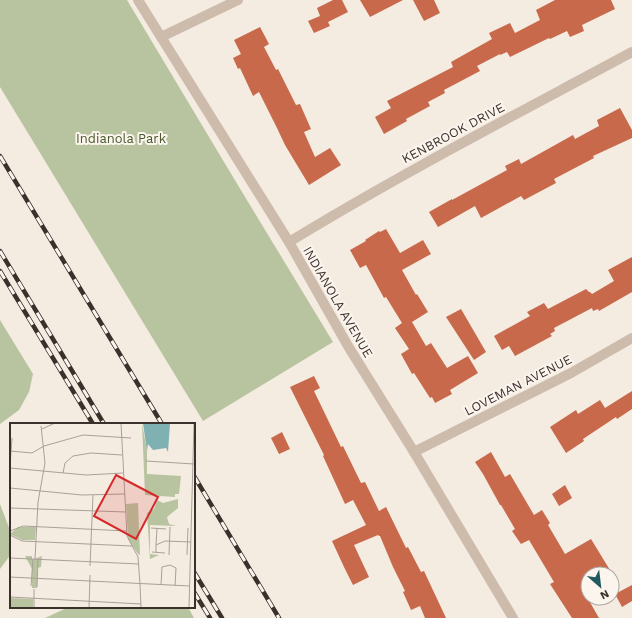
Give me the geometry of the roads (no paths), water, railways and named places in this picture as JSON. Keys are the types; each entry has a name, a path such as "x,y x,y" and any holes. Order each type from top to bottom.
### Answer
{"street":[{"name":"INDIANOLA AVENUE","path":"138,0 289,242 348,346 514,618"},
{"path":"161,37 238,0"},
{"name":"KENBROOK DRIVE","path":"289,242 395,179 632,52"},
{"name":"LOVEMAN AVENUE","path":"414,452 571,373 632,338"}],"railway":[{"path":"0,156 161,423"},
{"path":"0,251 103,423"},
{"path":"0,271 92,423"},
{"path":"195,478 279,618"},
{"path":"195,574 222,618"},
{"path":"195,594 210,618"}],"park label":[{"name":"Indianola Park","path":"121,138"}]}
